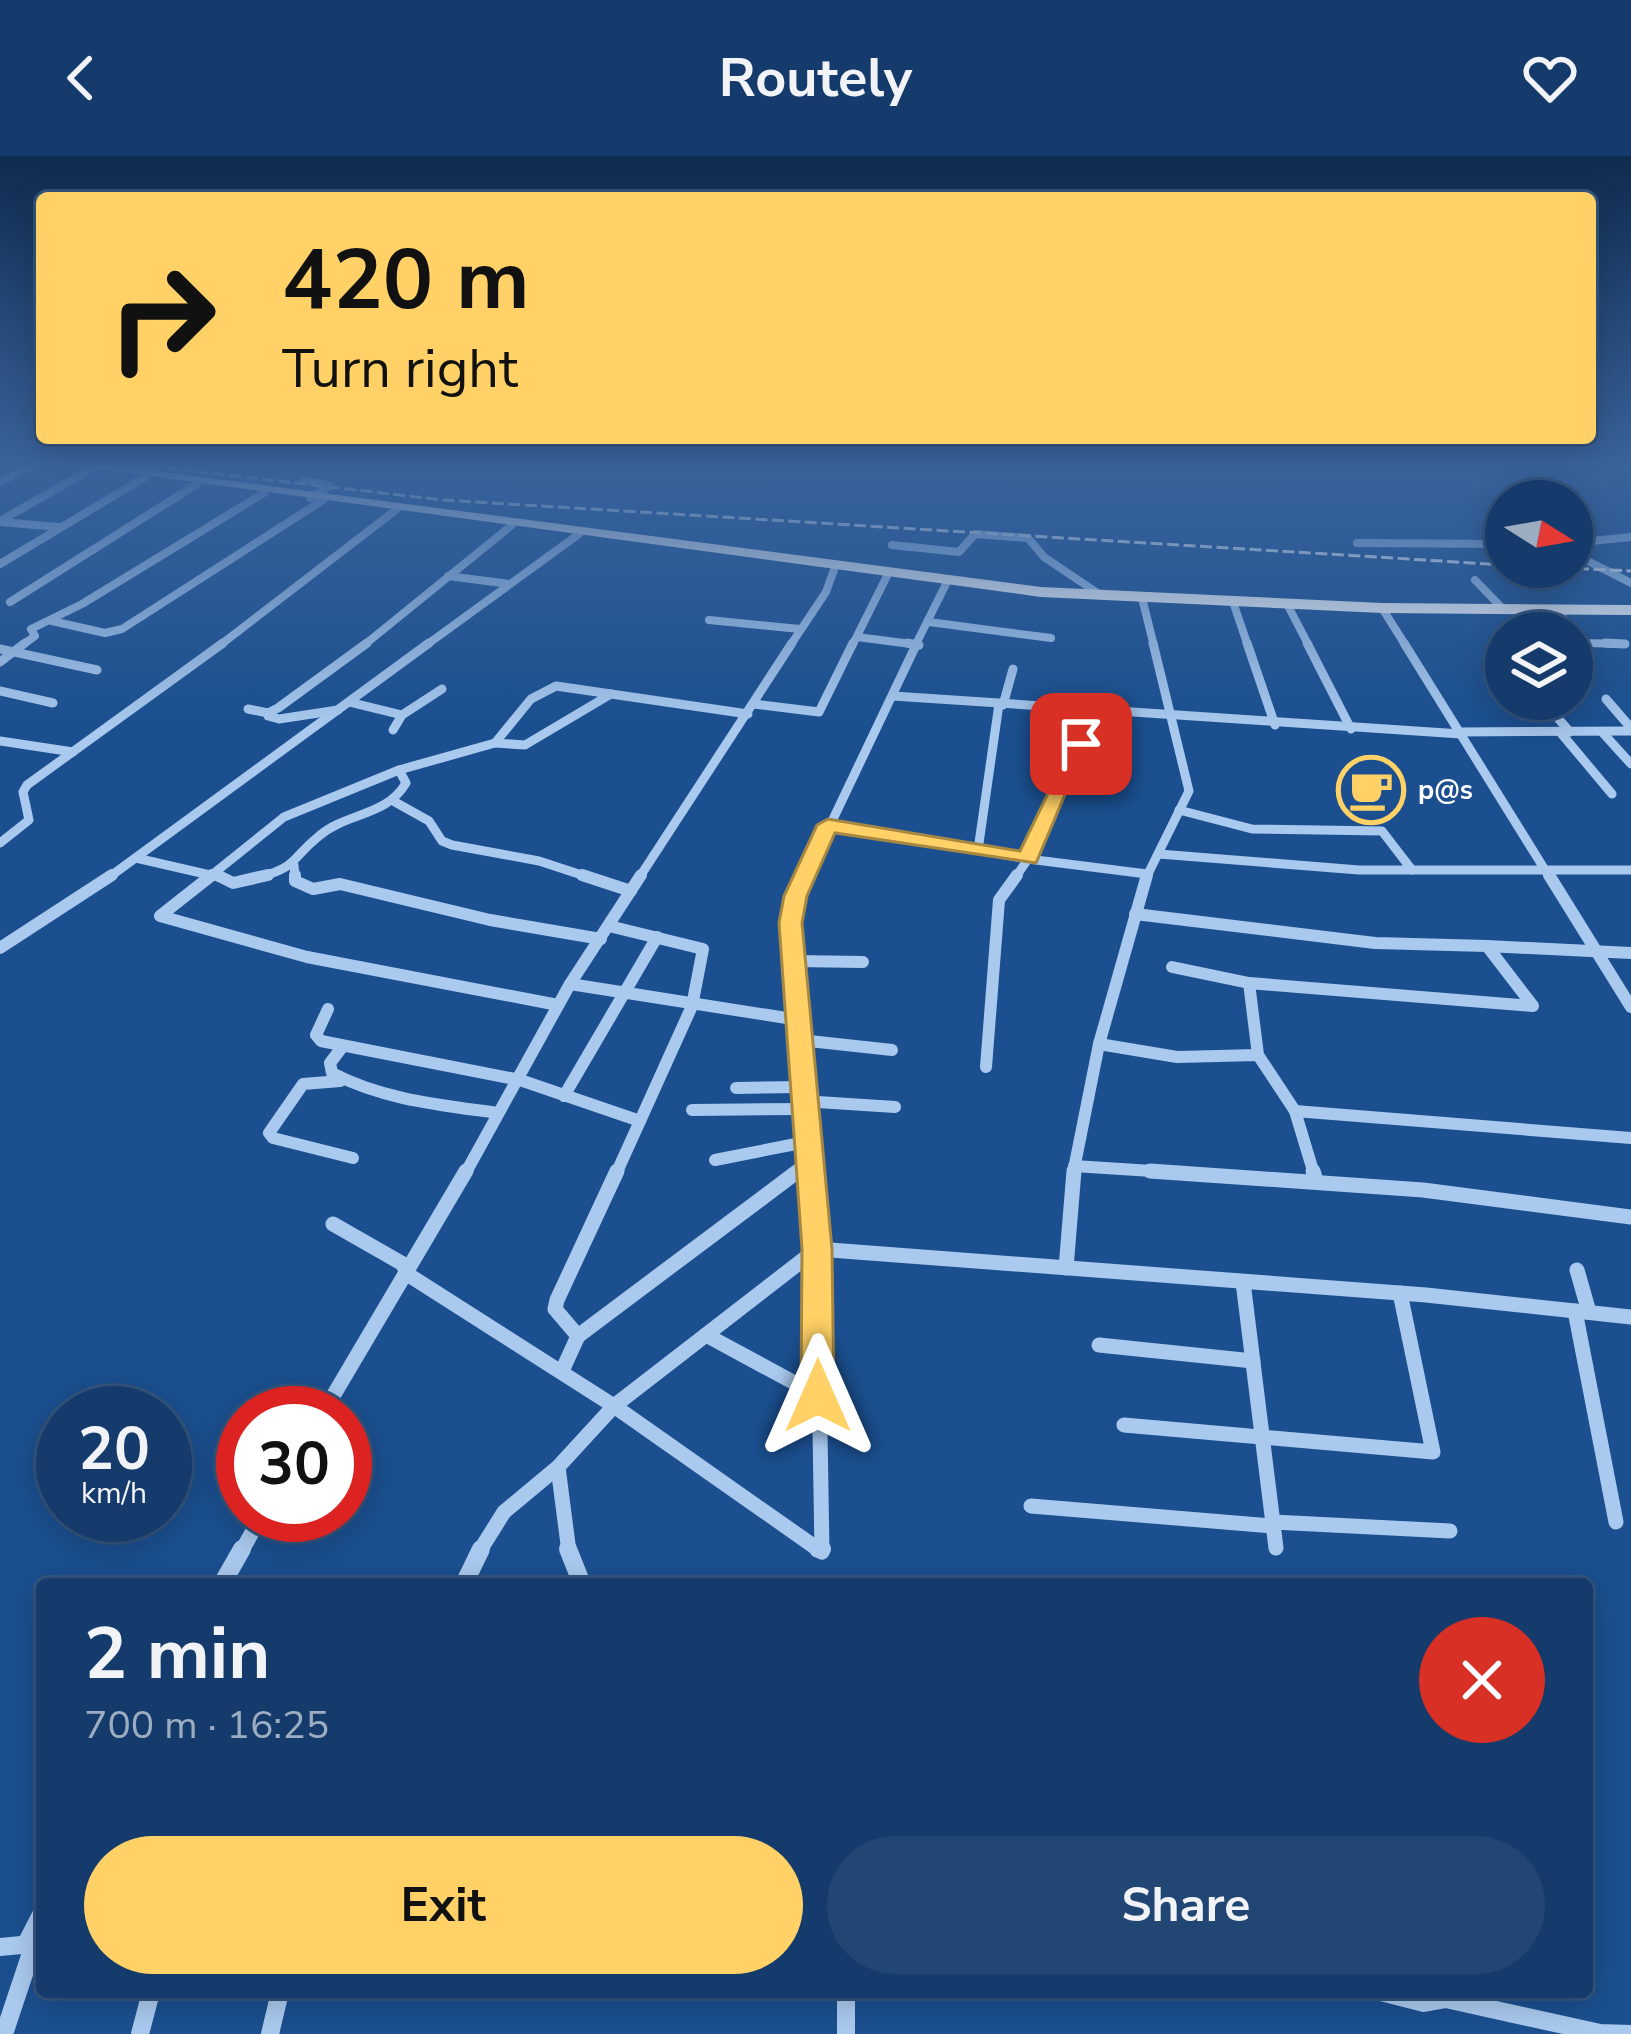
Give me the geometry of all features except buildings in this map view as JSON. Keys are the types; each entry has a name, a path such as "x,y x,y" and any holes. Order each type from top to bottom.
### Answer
{"highway":[{"path":"716,552 947,582 1142,598 1382,608 1631,610"}],"street":[{"path":"10,602 90,552"},
{"path":"0,662 35,636 29,631 166,552"},
{"path":"51,621 105,633 122,629 238,552"},
{"path":"0,843 29,820 23,792 27,785 343,552"},
{"path":"338,710 279,719 268,716 384,631 478,552"},
{"path":"0,948 136,858 555,552"},
{"path":"1039,552 1099,594"},
{"path":"1593,564 1631,583"},
{"path":"339,1386 520,1080 570,984 826,592 835,567"},
{"path":"495,743 530,699 556,686 751,709 819,712 888,574"},
{"path":"448,575 510,584"},
{"path":"1475,580 1504,610"},
{"path":"333,1224 403,1264 407,1274 562,1371 822,1552 817,1249 790,923 796,896 828,825 947,582"},
{"path":"1066,1268 1074,1166 1099,1044 1147,874 1189,791 1142,598"},
{"path":"1233,602 1275,725"},
{"path":"1287,604 1351,729"},
{"path":"1382,608 1631,1007"},
{"path":"1548,611 1587,643 1625,644"},
{"path":"709,620 800,629"},
{"path":"929,622 1051,638"},
{"path":"857,637 919,645"},
{"path":"0,650 97,670"},
{"path":"1417,663 1460,734"},
{"path":"978,850 1001,705 1012,669"},
{"path":"392,730 402,716 442,689"},
{"path":"0,691 52,703"},
{"path":"558,1005 356,966 200,930 160,916 284,817 399,770 495,743 525,745 611,694"},
{"path":"893,696 1351,729 1460,734 1631,730"},
{"path":"1606,699 1631,730"},
{"path":"349,702 402,716"},
{"path":"248,710 271,712"},
{"path":"986,1067 999,901 1028,859 1058,787 1069,780 1086,712"},
{"path":"1556,720 1612,794"},
{"path":"1602,731 1631,764"},
{"path":"0,741 73,752"},
{"path":"136,858 213,873 233,883 294,865 318,836 395,802 406,783 399,770"},
{"path":"395,802 426,816 437,826 442,841 452,845 539,861 631,891"},
{"path":"1179,810 1197,819 1231,824 1382,831 1412,869"},
{"path":"828,825 1147,874"},
{"path":"1159,854 1310,868 1631,870"},
{"path":"294,865 295,881 313,889 340,884 490,920 601,938"},
{"path":"1136,914 1376,943 1631,952"},
{"path":"578,1336 555,1309 557,1300 692,1006 704,949 609,926"},
{"path":"564,1096 657,937"},
{"path":"1172,968 1249,982 1533,1006 1487,946"},
{"path":"796,961 863,962"},
{"path":"1249,982 1258,1055 1294,1111 1316,1181"},
{"path":"570,984 800,1020"},
{"path":"328,1009 316,1035 343,1046 520,1080 640,1121"},
{"path":"800,1040 892,1050"},
{"path":"1099,1044 1177,1057 1258,1055"},
{"path":"343,1046 330,1064 332,1073 347,1082"},
{"path":"352,1158 273,1138 269,1133 304,1079 315,1076 410,1100 498,1114"},
{"path":"736,1088 895,1107"},
{"path":"692,1110 802,1099"},
{"path":"1294,1111 1631,1138"},
{"path":"715,1160 806,1142"},
{"path":"562,1371 578,1336 807,1164"},
{"path":"1074,1166 1316,1181 1570,1206 1631,1217"},
{"path":"467,1578 489,1531 504,1512 558,1467 614,1406 817,1249 1631,1316"},
{"path":"1577,1270 1616,1522"},
{"path":"1244,1282 1276,1548"},
{"path":"1124,1425 1433,1452 1400,1294"},
{"path":"706,1335 818,1396"},
{"path":"1099,1345 1253,1361"},
{"path":"558,1467 560,1526 566,1554 579,1578"},
{"path":"1031,1506 1450,1531"},
{"path":"225,1578 246,1542"},
{"path":"0,1947 34,1944 4,2034"},
{"path":"140,2034 150,1998"},
{"path":"270,2034 279,1998"},
{"path":"846,1998 846,2034"},
{"path":"1405,1998 1424,2003 1446,1999 1600,2033 1631,2033"}],"railway":[{"path":"1288,552 1485,564"},
{"path":"1593,569 1631,571"}],"place":[{"name":"p@s","path":"1371,790"}],"route":[{"path":"818,1396 817,1249 790,923 796,896 828,825 1028,859 1058,787 1069,780 1081,744"}]}
